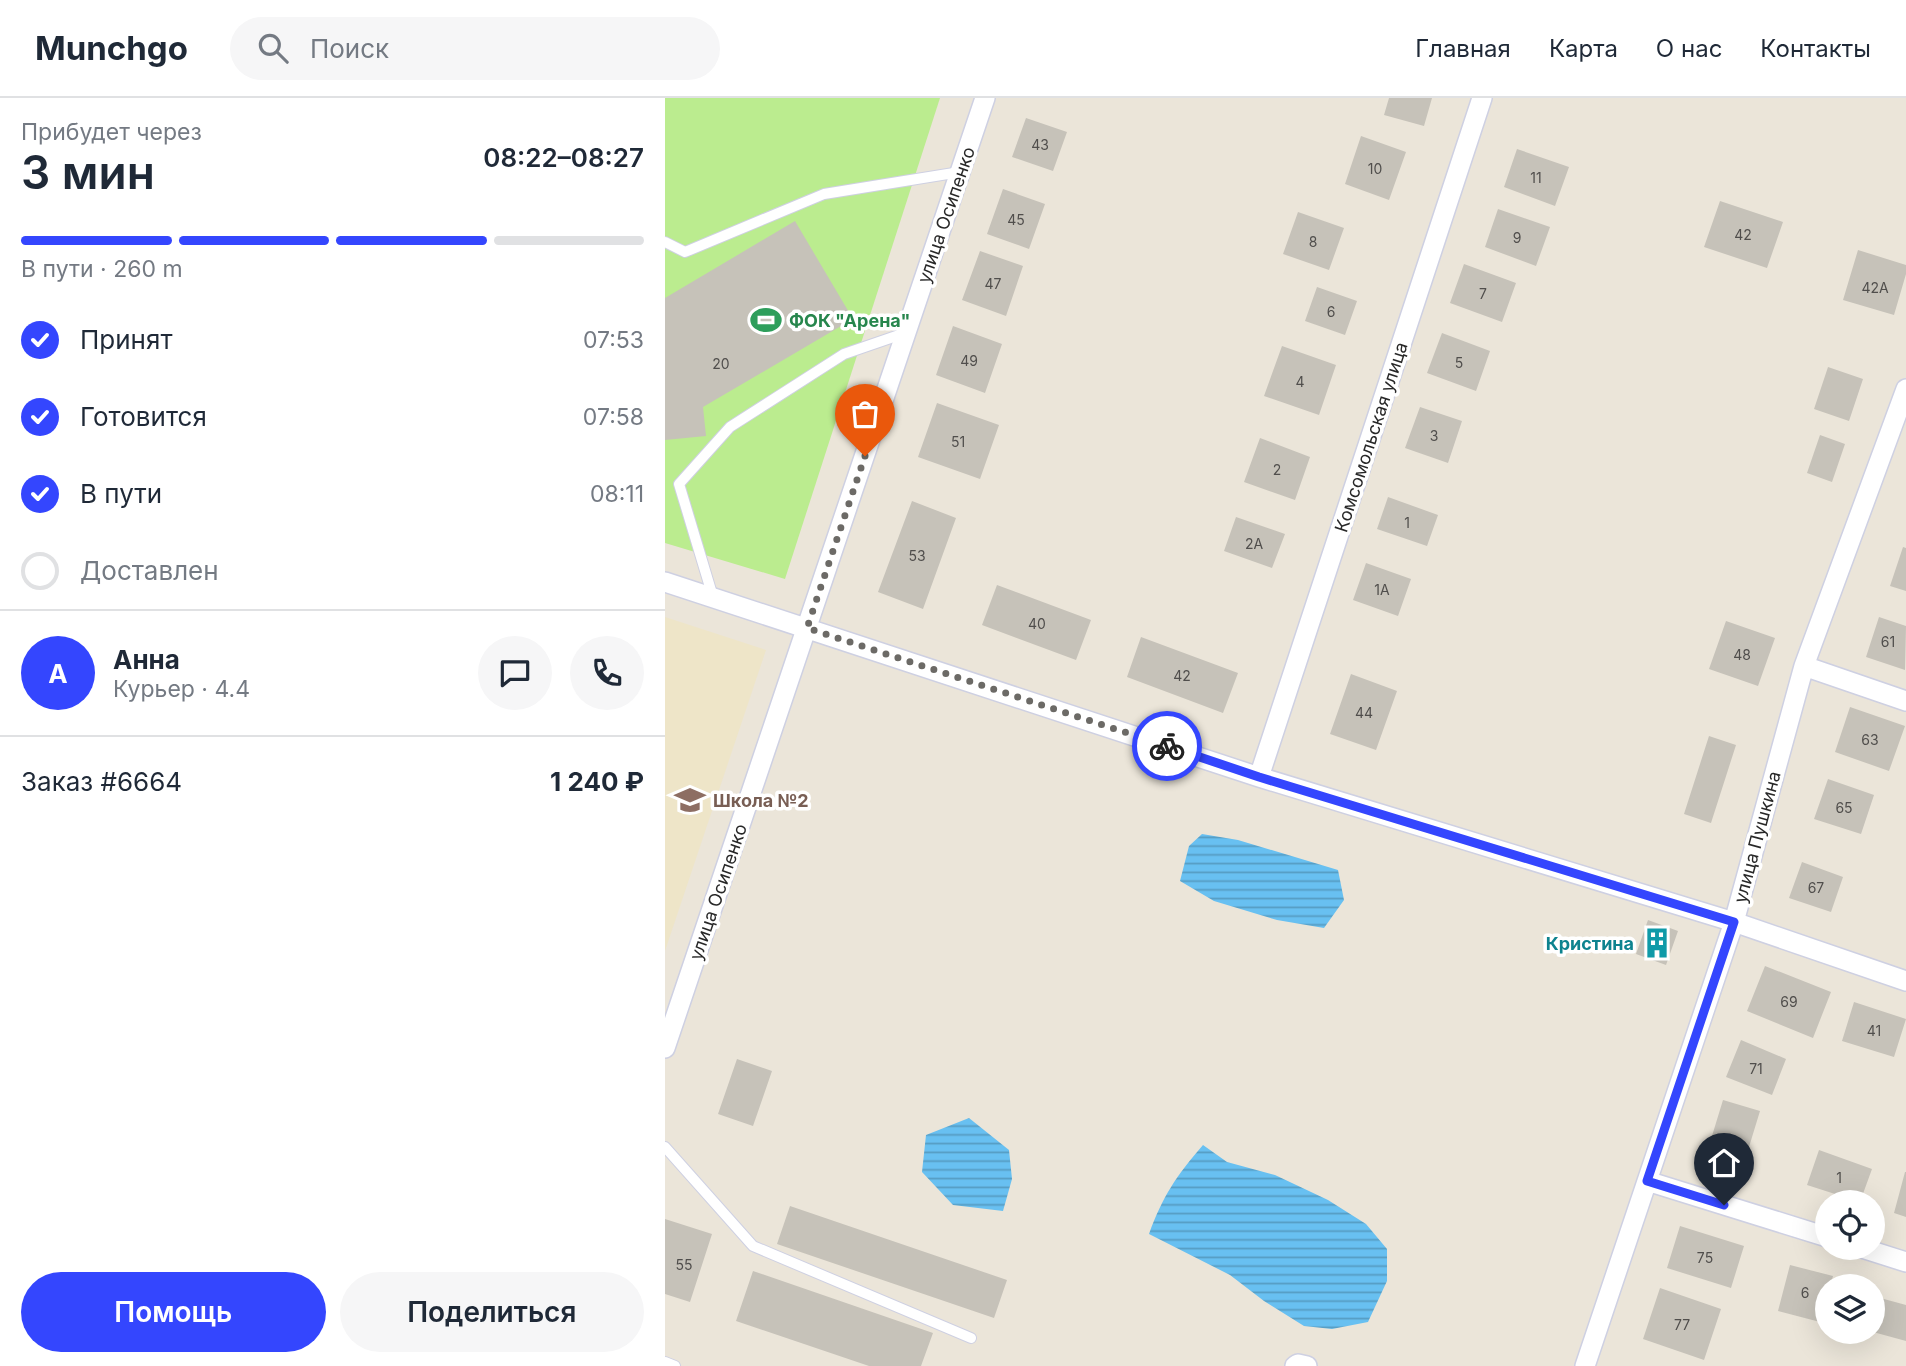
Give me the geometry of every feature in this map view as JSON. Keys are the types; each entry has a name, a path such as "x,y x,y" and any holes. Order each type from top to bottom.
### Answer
{"street":[{"name":"улица Осипенко","path":"665,1048 985,98"},
{"name":"Комсомольская улица","path":"1259,777 1482,98"},
{"name":"улица Пушкина","path":"1585,1366 1734,922 1804,666 1906,389"},
{"path":"665,582 1259,777 1734,922 1906,981"},
{"path":"1804,666 1906,701"},
{"path":"1647,1181 1815,1233"},
{"path":"1885,1255 1906,1262"}],"lane":[{"path":"665,242 685,252 824,194 960,172"},
{"path":"713,597 680,484 730,427 844,354 906,333"},
{"path":"665,1147 753,1246 971,1338"},
{"path":"665,1362 675,1366"}],"shaded area":[{"name":"Школа №2","path":"665,617 766,650 665,951"}],"green space":[{"name":"ФОК \"Арена\"","path":"665,98 940,98 785,579 665,543"}],"water":[{"path":"1202,834 1238,840 1338,870 1344,900 1324,928 1277,920 1214,901 1180,881 1189,846"},
{"path":"969,1118 1009,1150 1012,1179 1003,1211 953,1205 922,1172 926,1135"},
{"path":"1203,1145 1227,1162 1275,1175 1328,1200 1366,1224 1387,1249 1387,1281 1368,1322 1332,1329 1304,1326 1264,1301 1230,1275 1149,1234 1171,1187"}],"building":[{"path":"1389,98 1432,98 1424,126 1384,115"},
{"path":"1026,118 1067,132 1053,171 1012,157"},
{"path":"1361,136 1406,152 1389,200 1345,184"},
{"path":"1517,149 1569,167 1555,206 1504,187"},
{"path":"1003,189 1045,204 1029,249 987,234"},
{"path":"1720,201 1783,222 1767,268 1704,247"},
{"path":"1498,209 1550,227 1536,266 1485,247"},
{"path":"1298,212 1344,228 1329,270 1283,254"},
{"path":"795,221 853,319 703,407 706,436 665,440 665,298"},
{"path":"1858,250 1906,265 1906,274 1894,315 1843,300"},
{"path":"980,251 1023,266 1006,316 962,300"},
{"path":"1464,264 1516,283 1502,322 1450,303"},
{"path":"1317,287 1357,301 1345,335 1305,321"},
{"path":"953,326 1002,344 985,393 936,375"},
{"path":"1442,333 1490,351 1476,391 1427,373"},
{"path":"1282,346 1336,365 1319,415 1264,396"},
{"path":"1828,367 1863,379 1849,421 1814,409"},
{"path":"937,403 999,425 980,479 918,457"},
{"path":"1420,407 1462,421 1448,463 1405,448"},
{"path":"1820,435 1845,444 1832,482 1807,473"},
{"path":"1260,438 1310,457 1295,500 1244,482"},
{"path":"1388,497 1438,515 1427,546 1377,529"},
{"path":"912,501 956,518 923,609 878,592"},
{"path":"1236,517 1285,534 1272,568 1224,551"},
{"path":"1903,547 1906,548 1906,591 1890,586"},
{"path":"1366,563 1411,579 1398,616 1353,600"},
{"path":"997,585 1091,620 1076,660 982,625"},
{"path":"1879,617 1906,626 1905,670 1866,657"},
{"path":"1726,621 1775,638 1758,686 1709,669"},
{"path":"1141,637 1238,673 1223,713 1127,677"},
{"path":"1351,674 1397,691 1376,750 1330,734"},
{"path":"1850,707 1905,726 1889,771 1835,752"},
{"path":"1709,736 1736,745 1711,823 1684,814"},
{"path":"1828,779 1874,795 1861,834 1814,819"},
{"path":"1802,862 1843,877 1831,912 1789,898"},
{"name":"Кристина","path":"1648,920 1678,931 1666,965 1636,954"},
{"path":"1765,966 1831,992 1813,1038 1747,1011"},
{"path":"1854,1002 1906,1019 1894,1057 1842,1041"},
{"path":"1741,1040 1786,1059 1772,1095 1726,1077"},
{"path":"737,1059 772,1071 753,1126 718,1114"},
{"path":"1723,1100 1760,1111 1745,1160 1708,1149"},
{"path":"1819,1150 1872,1169 1864,1190 1823,1190 1807,1185"},
{"path":"1906,1172 1906,1217 1894,1213"},
{"path":"790,1206 1007,1280 994,1318 777,1244"},
{"path":"665,1219 712,1234 690,1302 665,1294"},
{"path":"1680,1226 1744,1246 1731,1288 1667,1268"},
{"path":"1790,1265 1825,1274 1815,1274 1815,1321 1778,1311"},
{"path":"753,1271 933,1333 921,1366 869,1366 736,1321"},
{"path":"1660,1288 1721,1309 1704,1360 1643,1339"},
{"path":"1885,1299 1906,1305 1906,1341 1885,1335"}],"way so far":[{"path":"865,456 807,628 1167,746"}],"place":[{"name":"ФОК \"Арена\"","path":"766,320"},
{"name":"Школа №2","path":"690,800"},
{"name":"Кристина","path":"1657,943"}],"route":[{"path":"1167,746 1259,777 1734,922 1647,1181 1724,1205"}]}
